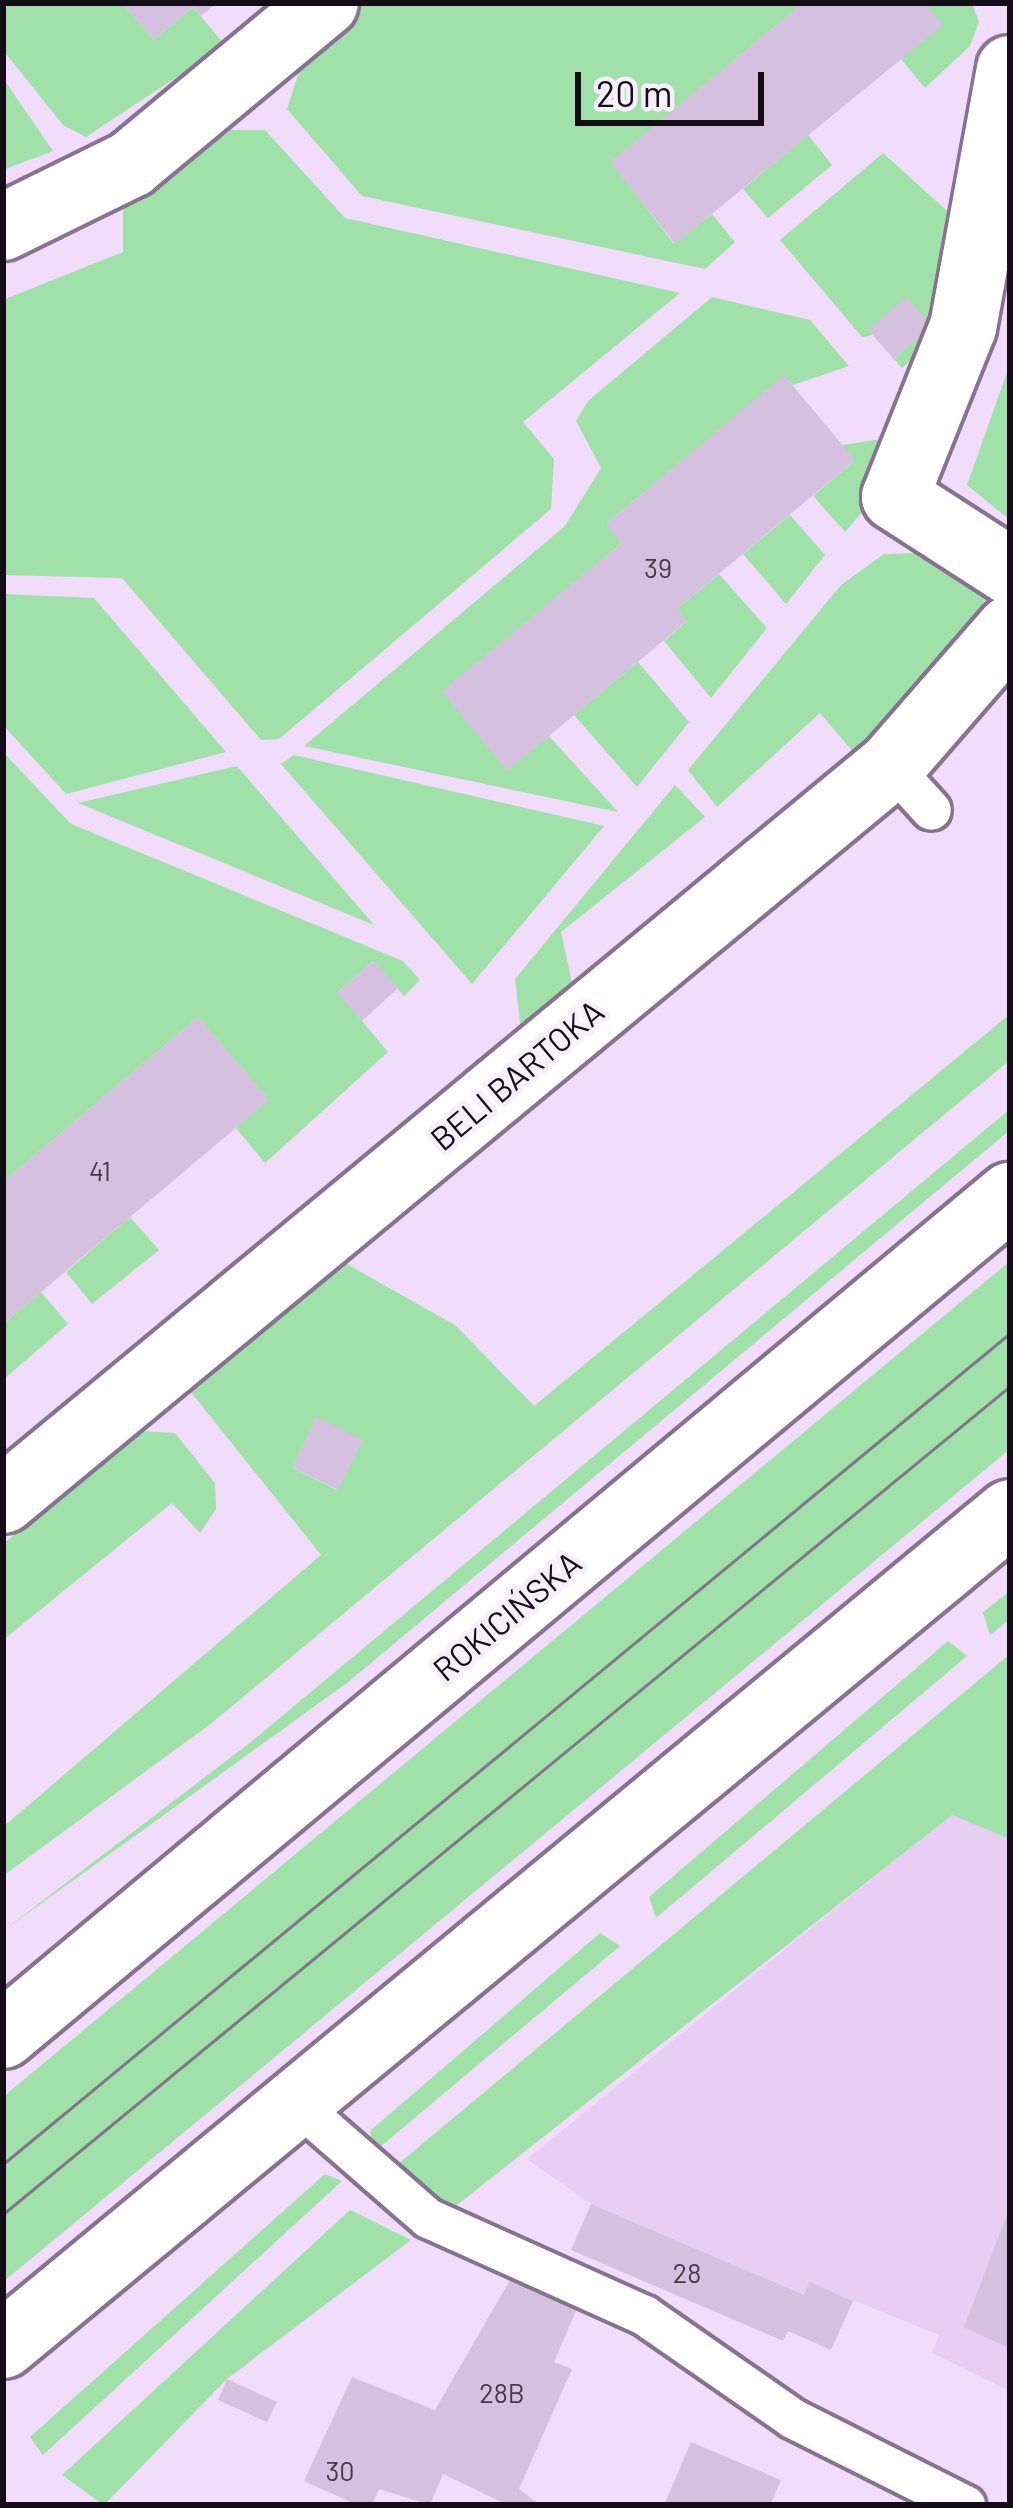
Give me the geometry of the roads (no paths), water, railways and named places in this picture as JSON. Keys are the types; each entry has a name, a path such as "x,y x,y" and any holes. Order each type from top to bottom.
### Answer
{"main road":[{"path":"3,227 131,164 325,3"},
{"path":"1010,68 963,327 895,497 1010,571"},
{"name":"BELI BARTOKA","path":"3,1500 911,788 1010,629"},
{"name":"ROKICIŃSKA","path":"3,2035 1010,1196"},
{"path":"3,2345 1010,1513"},
{"path":"926,1582 1010,1552"}],"lane":[{"path":"296,2103 428,2218 644,2315 792,2419 964,2505"}],"tram line":[{"path":"3,2164 1010,1333"},
{"path":"3,2214 1010,1386"}]}
